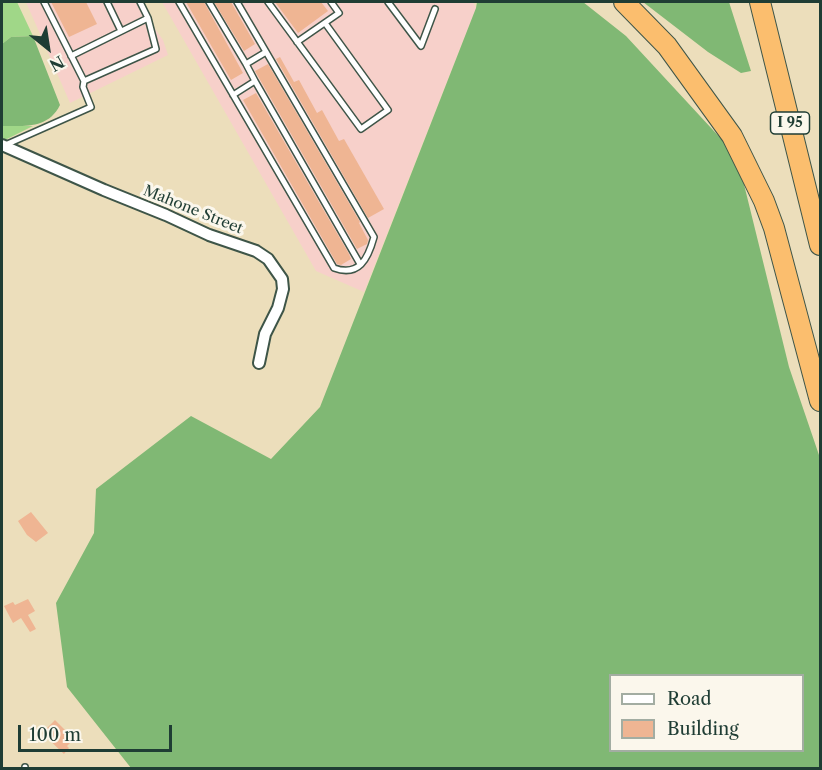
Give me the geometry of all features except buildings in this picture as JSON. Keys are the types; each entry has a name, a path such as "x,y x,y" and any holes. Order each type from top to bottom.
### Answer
{"highway":[{"path":"624,2 667,46 732,136 764,201 774,228 820,401"},
{"name":"I 95","path":"760,2 820,244"}],"street":[{"name":"Mahone Street","path":"2,146 209,235 256,251 268,259 282,279 283,289 278,308 265,334 259,363"}],"lane":[{"path":"2,146 91,107 82,87 84,81 44,2"},
{"path":"107,2 121,31"},
{"path":"84,81 156,49 148,18 140,2"},
{"path":"179,2 334,268 346,272 357,269 371,249 374,237 237,2"},
{"path":"209,2 360,264"},
{"path":"268,2 361,129 388,110 325,23"},
{"path":"297,42 339,13 331,2"},
{"path":"388,2 421,46 435,9"},
{"path":"71,56 148,18"},
{"path":"246,64 266,52"},
{"path":"233,95 255,81"}],"shaded area":[{"path":"26,2 136,2 163,40 168,55 70,103"},
{"path":"162,2 473,2 476,8 364,292 316,271"}],"green space":[{"path":"2,2 17,2 33,36 11,37 2,44"},
{"path":"477,2 583,2 626,36 737,156 789,367 820,458 820,768 131,768 67,687 56,603 94,533 96,489 191,416 271,459 320,407"},
{"path":"643,2 729,2 751,71 741,73 708,52"},
{"path":"33,36 60,105 55,113 42,122 27,126 2,126 2,44 11,37"},
{"path":"2,126 33,126 5,140 2,139"}]}
